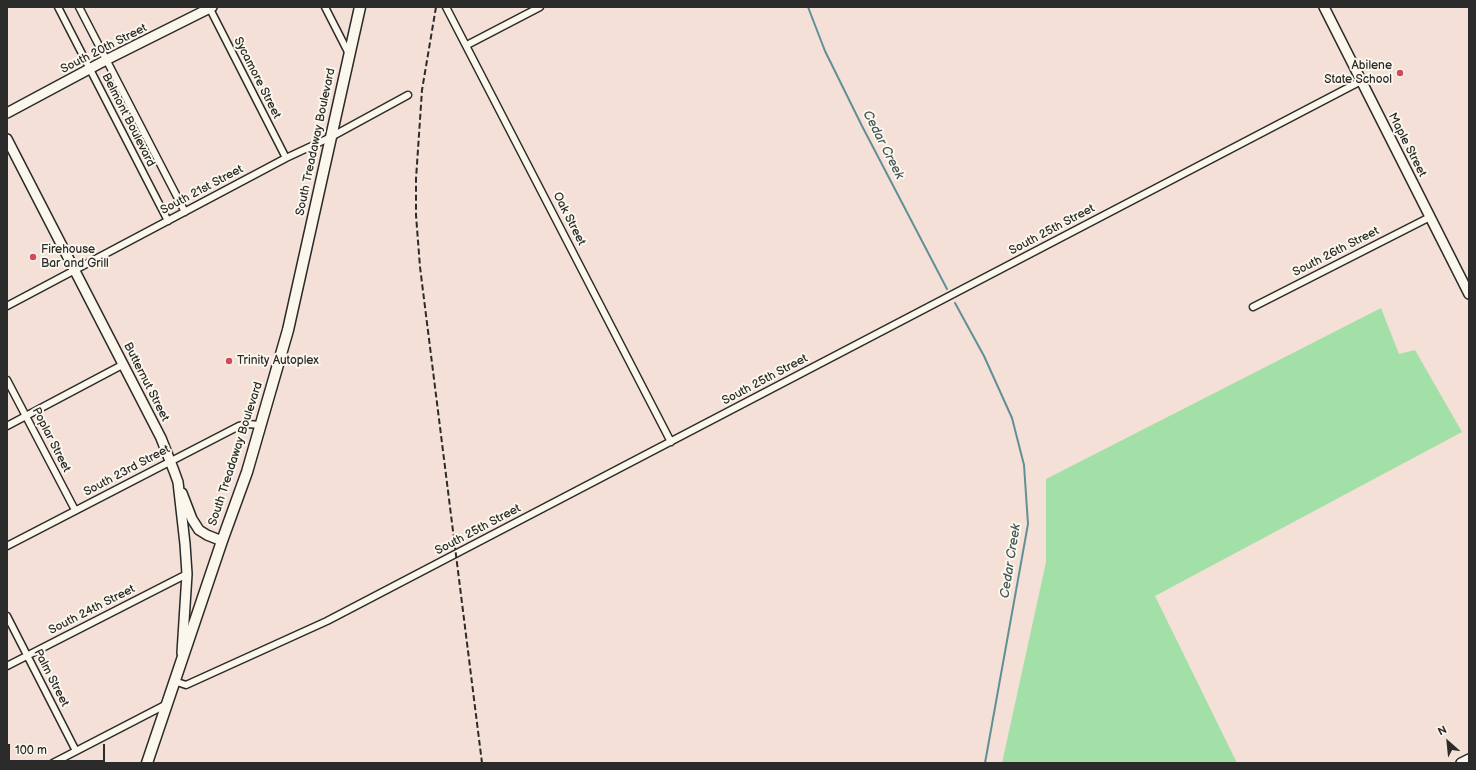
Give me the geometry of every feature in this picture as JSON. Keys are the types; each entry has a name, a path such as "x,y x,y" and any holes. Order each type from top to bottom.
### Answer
{"main road":[{"name":"South Treadaway Boulevard","path":"147,763 182,656 247,472 289,328 360,7"}],"street":[{"name":"Belmont Boulevard","path":"58,7 168,221"},
{"name":"Belmont Boulevard","path":"80,7 185,212"},
{"path":"325,7 349,54"},
{"name":"Oak Street","path":"446,7 671,442"},
{"path":"467,45 540,7"},
{"name":"Maple Street","path":"1324,7 1469,294"},
{"name":"South 20th Street","path":"7,113 106,60 210,8"},
{"name":"Sycamore Street","path":"210,8 286,158"},
{"name":"South 25th Street","path":"174,681 186,685 327,621 1361,81"},
{"name":"South 21st Street","path":"7,306 286,158 331,137 408,95"},
{"name":"Butternut Street","path":"7,139 161,438 178,482 187,574 182,656"},
{"name":"South 26th Street","path":"1253,307 1430,217"},
{"path":"7,426 124,364"},
{"name":"Poplar Street","path":"7,380 75,510"},
{"name":"South 23rd Street","path":"7,546 170,460 239,426 248,424 260,425"},
{"path":"178,482 192,519 199,530 222,541"},
{"name":"South 24th Street","path":"7,666 187,574"},
{"name":"Palm Street","path":"7,616 76,751"},
{"path":"52,763 167,704"},
{"path":"1462,763 1469,759"}],"green space":[{"path":"1381,308 1399,354 1415,350 1462,432 1155,596 1237,763 1002,763 1046,562 1046,479"}],"waterway":[{"name":"Cedar Creek","path":"808,7 825,51 862,126 947,289"},
{"name":"Cedar Creek","path":"955,303 984,356 1012,418 1024,465 1028,524 985,763"}],"railway":[{"path":"436,7 422,90 416,179 416,215 420,267 482,763"}],"place":[{"name":"Abilene State School","path":"1400,73"},
{"name":"Firehouse Bar and Grill","path":"33,257"},
{"name":"Trinity Autoplex","path":"229,361"}]}
